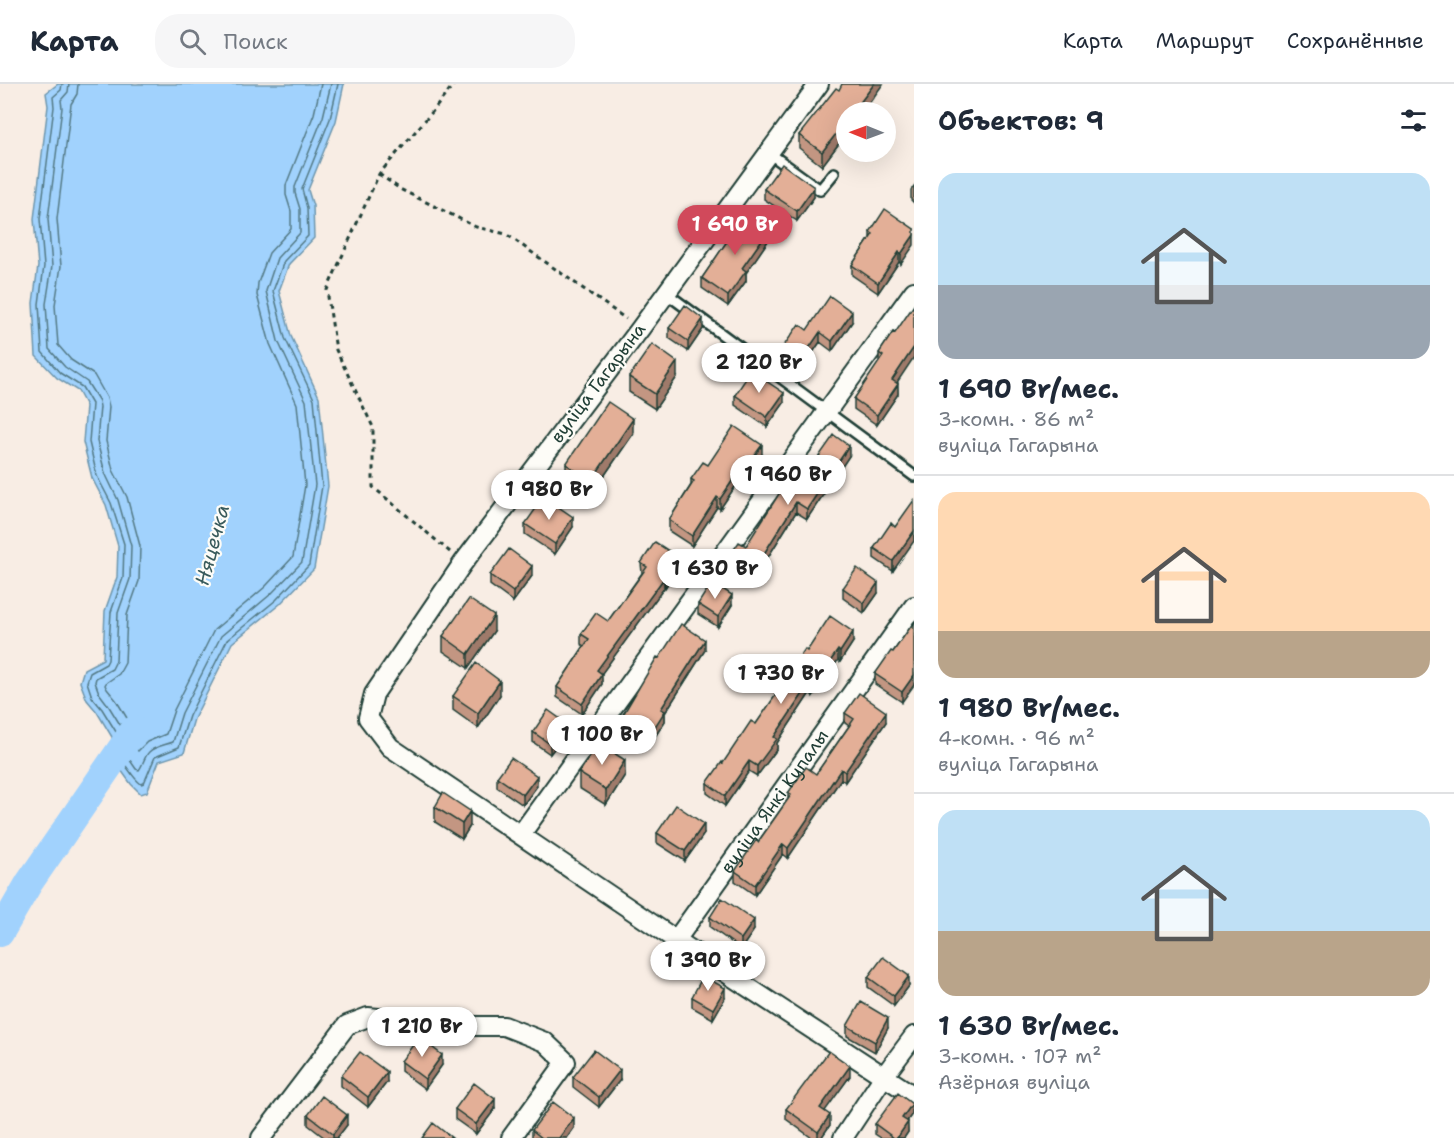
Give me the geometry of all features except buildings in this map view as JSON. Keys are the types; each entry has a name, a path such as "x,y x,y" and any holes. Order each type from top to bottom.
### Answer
{"street":[{"name":"вуліца Гагарына","path":"521,834 390,747 368,718 374,694 463,563 640,329 819,84"},
{"path":"914,291 521,834 676,940 914,1096"},
{"name":"вуліца Янкі Купалы","path":"676,940 914,606"},
{"path":"261,1138 347,1025 368,1017 458,1026 504,1026 545,1042 566,1062 511,1138"},
{"path":"843,1138 914,1036"}],"lane":[{"path":"769,153 820,190 834,173"},
{"path":"666,293 914,476"}],"path":[{"path":"454,84 379,174 327,290 336,350 373,427 373,487 463,563"},
{"path":"379,174 400,189 476,227 506,234 640,329"}],"water":[{"path":"58,84 344,84 336,121 308,190 313,206 314,238 289,264 279,291 291,336 319,397 328,486 314,569 280,604 232,643 194,719 184,753 159,761 147,792 141,794 116,763 102,760 112,748 112,737 87,700 80,682 84,669 103,659 105,611 117,577 118,546 106,505 92,478 83,442 86,406 78,391 57,378 36,356 33,303 38,266 34,219 48,106 46,93"}],"waterway":[{"name":"Няцечка","path":"0,933 29,883 134,730"}]}
